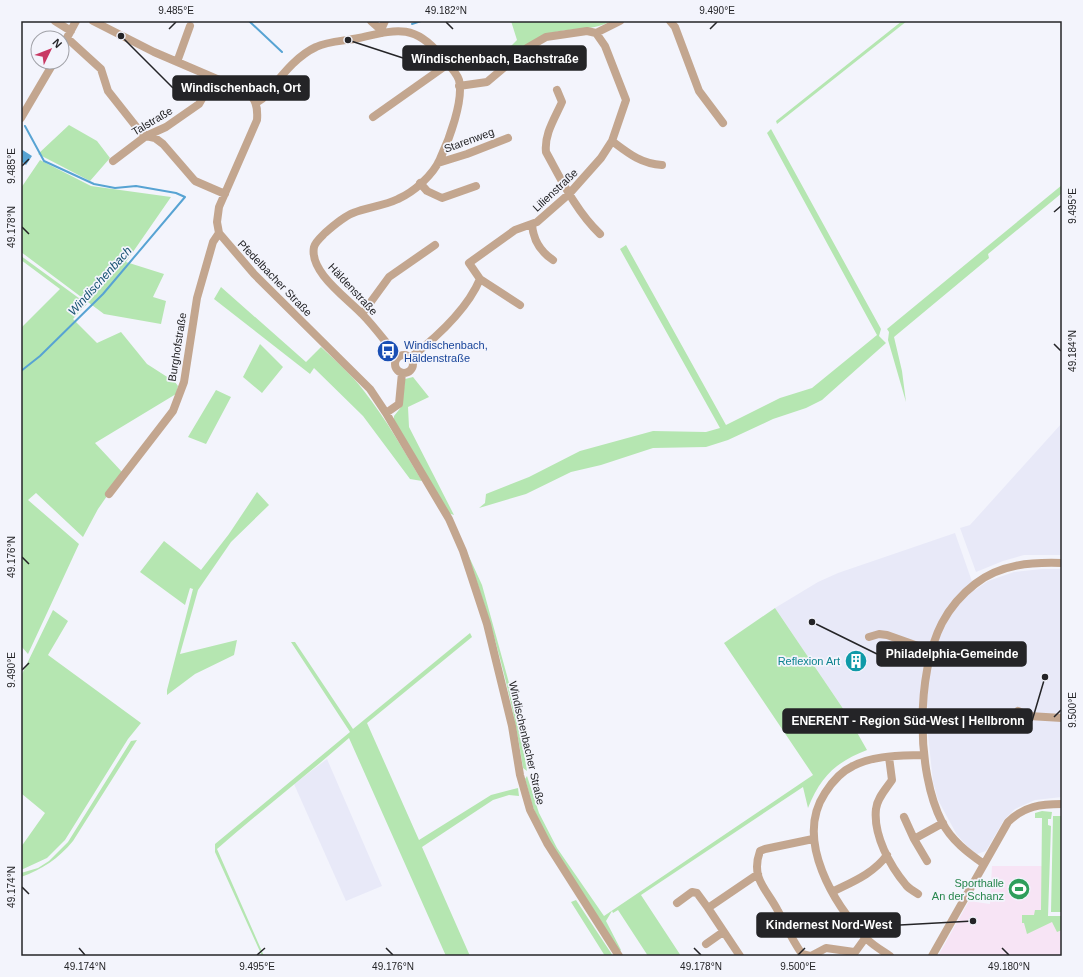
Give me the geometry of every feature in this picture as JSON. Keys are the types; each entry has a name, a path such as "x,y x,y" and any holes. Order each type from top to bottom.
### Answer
{"street":[{"path":"55,21 65,30"},
{"path":"70,32 76,21"},
{"path":"93,21 177,62 250,94 256,103 257,120 219,207 217,222 219,233"},
{"path":"371,21 381,31"},
{"path":"381,31 385,21"},
{"path":"459,86 487,82 527,48 546,37 587,31 596,33 620,21"},
{"path":"670,21 674,27 699,91 723,123"},
{"path":"177,62 190,26"},
{"path":"256,103 262,99 292,65 317,46 381,31"},
{"name":"Häldenstraße","path":"381,31 413,33 422,37 432,45 459,80 457,110 449,139 438,163 410,193 397,200 347,216 320,238 314,246 316,264 323,275 362,314 398,357"},
{"name":"Lilienstraße","path":"480,279 469,263 515,230 532,224 569,194 601,158 612,141 626,100 605,46 596,33"},
{"path":"70,35 101,69 108,91 138,129 146,136 155,138 163,144 195,181 225,194"},
{"path":"373,117 448,64"},
{"path":"21,118 49,70"},
{"name":"Talstraße","path":"113,161 146,136 166,127 199,104 214,78"},
{"path":"557,90 562,102 547,133 545,145 546,152 569,194 587,221 600,234"},
{"name":"Starenweg","path":"438,163 508,138"},
{"path":"612,141 637,159 651,164 662,165"},
{"path":"420,183 427,190 442,198 476,186"},
{"path":"532,224 533,232 541,252 553,260"},
{"name":"Pfedelbacher Straße","path":"219,233 254,274 370,389 449,519"},
{"name":"Burghofstraße","path":"109,494 161,429 175,406 184,382 197,298 212,242 219,233"},
{"path":"362,314 389,277 435,245"},
{"path":"410,358 459,312 480,279 520,305"},
{"path":"402,373 395,367 398,357 404,355 410,358"},
{"path":"402,373 408,372 412,368 410,358"},
{"path":"386,414 399,404 402,373"},
{"name":"Windischenbacher Straße","path":"449,519 463,551 486,624 512,726 520,775 530,810 548,843 618,956"},
{"path":"984,864 960,845 943,823 929,786 924,755 926,681 932,651 942,624 952,608 976,583 1011,566 1036,562 1062,563"},
{"path":"869,637 879,634 887,635 932,651"},
{"path":"1018,711 1029,716 1062,718"},
{"path":"890,956 866,937 832,892 818,858 813,839 815,815 820,801 831,784 841,773 853,766 876,758 924,755"},
{"path":"889,757 892,780 878,799 876,809 879,836 887,855 906,886 918,894"},
{"path":"932,956 1002,832 1015,815 1030,807 1045,804 1062,804"},
{"path":"904,817 914,839 927,861"},
{"path":"914,839 943,823"},
{"path":"813,839 765,849 760,852 757,859 760,884 802,954 810,956 826,948 854,954 866,937"},
{"path":"832,892 864,877 887,855"},
{"path":"708,908 758,874"},
{"path":"677,903 692,892 697,893 740,956"},
{"path":"706,944 723,932"}],"shaded area":[{"path":"1062,423 1062,555 1024,555 1003,561 976,572 960,528 970,525"},
{"path":"955,533 975,590 988,581 1014,572 1042,569 1062,569 1062,797 1035,800 1015,809 1004,820 986,851 977,854 957,835 938,800 933,782 928,735 928,707 846,713 775,608 818,582 838,573"},
{"path":"327,759 382,886 346,901 294,784"},
{"path":"992,866 1047,866 1047,917 1062,919 1062,956 938,956 969,901 990,904"}],"green space":[{"path":"511,21 611,21 596,27 547,34 532,41 508,59 505,52 517,40"},
{"path":"902,21 907,21 777,124 776,121"},
{"path":"69,125 97,141 110,158 90,181 38,154"},
{"path":"771,129 881,329 879,336 886,343 822,400 806,408 773,419 728,440 706,447 653,448 601,465 571,472 526,494 479,508 485,503 486,494 529,477 580,451 653,431 706,432 720,428 620,249 626,245 726,425 780,398 812,388 877,335 767,133"},
{"path":"40,160 91,186 171,197 126,262 164,274 153,297 166,301 161,324 104,314 21,252 21,188"},
{"path":"1062,185 1062,193 988,254 989,258 894,337 902,371 906,402 888,340 889,332 887,329"},
{"path":"21,256 87,304 73,319 97,343 121,332 147,364 175,382 178,386 176,394 95,443 123,473 98,509 83,537 36,493 28,500 79,544 28,654 21,646 21,328 60,289 21,260"},
{"path":"221,287 306,362 321,347 344,368 380,413 422,481 410,479 363,416 314,368 310,374 214,299"},
{"path":"260,344 283,367 262,393 243,377"},
{"path":"413,377 429,397 408,407 409,427 454,515 448,513 394,421 394,416 402,406 405,379"},
{"path":"216,390 231,397 206,444 188,437"},
{"path":"257,492 269,505 231,542 198,590 180,654 237,640 234,655 195,674 167,695 193,589 190,588 185,605 140,572 164,541 201,570 229,534"},
{"path":"466,550 482,585 519,719 527,771 523,768 513,713 500,658 484,603"},
{"path":"775,608 846,713 867,750 838,765 818,787 808,808 803,787 641,895 681,956 648,956 618,910 613,913 612,911 606,921 621,950 619,952 542,829 533,807 525,779 527,776 539,813 557,848 604,916 813,775 724,643"},
{"path":"53,610 68,621 48,655 141,723 128,739 65,840 47,858 21,870 21,847 45,813 22,794 21,676"},
{"path":"470,633 472,637 367,723 419,840 491,795 518,788 519,796 509,795 493,800 422,847 470,956 446,956 349,738 217,849 264,956 262,956 215,852 215,844 350,732 291,642 295,642 353,729"},
{"path":"137,740 73,841 50,863 21,877 21,873 38,868 49,861 68,842 131,741"},
{"path":"1042,811 1052,812 1051,819 1048,819 1048,825 1051,826 1048,916 1062,916 1062,930 1057,932 1052,922 1027,934 1024,923 1022,923 1022,915 1034,915 1035,910 1041,910 1042,818 1035,818 1035,813"},
{"path":"1053,816 1062,816 1062,912 1051,912"},
{"path":"576,900 613,956 605,956 571,902"}],"water":[{"path":"21,149 32,156 26,165 21,161"}],"waterway":[{"path":"249,21 282,52"},
{"name":"Windischenbach","path":"412,24 421,21"},
{"name":"Windischenbach","path":"21,371 40,356 103,294 185,197 176,193 136,186 115,188 94,184 44,161 25,126"}],"place":[{"name":"Windischenbach, Ort","path":"121,36"},
{"name":"Windischenbach, Bachstraße","path":"348,40"},
{"name":"Windischenbach, Häldenstraße","path":"388,351"},
{"name":"Philadelphia-Gemeinde","path":"812,622"},
{"name":"Reflexion Art","path":"856,661"},
{"name":"ENERENT - Region Süd-West | Hellbronn","path":"1045,677"},
{"name":"Sporthalle An der Schanz","path":"1019,889"},
{"name":"Kindernest Nord-West","path":"973,921"}]}
